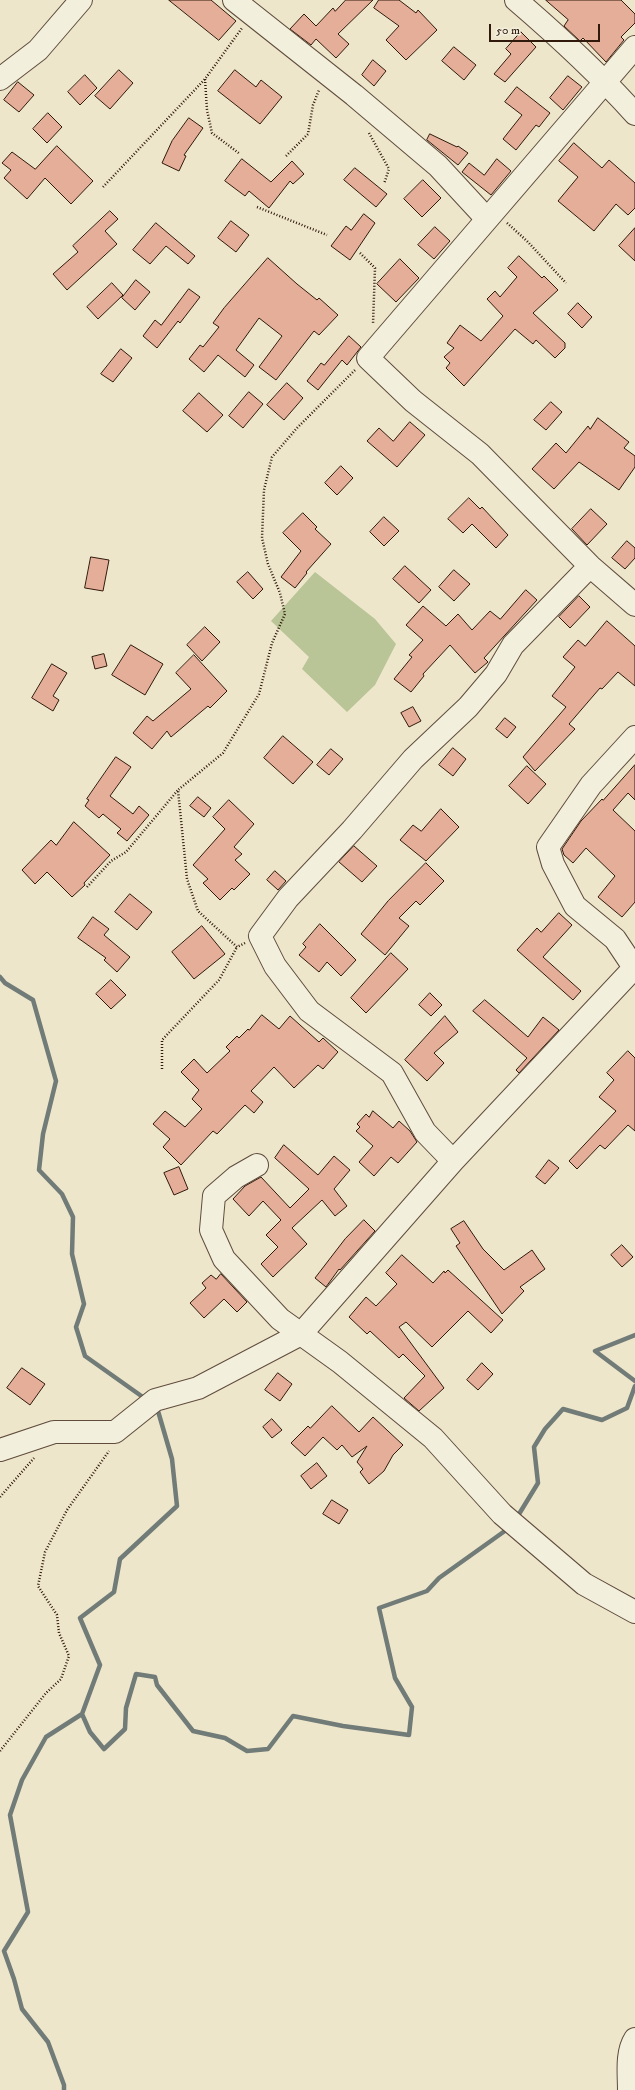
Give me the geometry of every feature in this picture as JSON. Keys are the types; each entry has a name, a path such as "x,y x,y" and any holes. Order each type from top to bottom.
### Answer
{"street":[{"path":"0,79 38,50 81,0"},
{"path":"234,0 438,166 489,214"},
{"path":"516,0 555,33 635,114"},
{"path":"635,47 489,214 452,261 370,355 413,401 480,454 590,566 635,605"},
{"path":"452,1161 425,1132 392,1073 309,1011 274,966 260,936 288,898 352,830 413,759 468,707 496,674 513,645 590,566"},
{"path":"0,1450 54,1432 115,1432 148,1405 198,1388 301,1334 452,1161 634,968 615,939 575,906 553,864 548,847 591,785 635,737"},
{"path":"257,1165 236,1177 214,1196 212,1230 224,1259 280,1319 340,1362 433,1438 502,1514 584,1584 635,1612"},
{"path":"629,2090 629,2060 632,2044 635,2039"}],"path":[{"path":"103,187 205,79 251,15"},
{"path":"286,156 308,134 318,91 328,76"},
{"path":"205,79 207,110 212,133 240,154"},
{"path":"366,128 389,169 384,184"},
{"path":"257,207 327,235"},
{"path":"489,214 527,241 566,283"},
{"path":"88,887 111,861 126,852 178,790 223,753 259,694 272,643 285,614 280,593 268,564 262,538 264,490 272,458 296,428 370,355 375,268 360,253"},
{"path":"178,790 187,879 198,911 237,947"},
{"path":"162,1069 162,1040 219,980 237,947 260,936"},
{"path":"0,1751 46,1693 60,1679 69,1656 60,1633 57,1615 38,1586 45,1552 67,1510 112,1447"},
{"path":"0,1496 38,1454"}],"green space":[{"path":"315,572 375,619 396,644 375,685 347,712 302,669 309,657 271,621"}],"building":[{"path":"169,0 211,0 236,21 219,40"},
{"path":"346,0 373,0 338,34 349,44 336,58 316,39 311,45 290,29 304,14 316,26 333,8 335,11"},
{"path":"379,0 399,0 416,13 418,10 437,30 406,60 386,40 399,26 374,8"},
{"path":"546,0 621,0 635,14 635,23 621,37 624,40 606,62 583,38 580,41 564,26 568,20"},
{"path":"521,32 536,47 505,82 494,74 511,54 506,49"},
{"path":"454,47 476,65 464,80 442,61"},
{"path":"373,60 386,71 374,86 362,75"},
{"path":"119,70 133,83 110,109 95,96"},
{"path":"235,70 256,87 261,80 282,97 260,124 218,91"},
{"path":"85,75 97,88 80,105 68,92"},
{"path":"568,76 582,87 563,110 550,98"},
{"path":"18,82 34,95 19,112 4,100"},
{"path":"517,87 550,113 539,127 536,125 516,150 503,139 522,115 505,102"},
{"path":"48,113 62,127 47,143 33,129"},
{"path":"189,118 203,128 184,155 186,156 179,171 162,163 172,141"},
{"path":"430,134 457,147 458,146 468,153 458,165 427,140"},
{"path":"574,143 602,168 609,160 635,183 635,208 628,215 616,204 594,231 558,201 578,177 559,161"},
{"path":"57,146 93,181 71,204 45,178 27,199 4,178 11,170 2,163 12,152 35,169"},
{"path":"242,159 271,182 292,161 304,174 293,184 290,181 269,208 249,191 245,196 225,181"},
{"path":"497,159 511,171 491,195 462,172 469,163 484,175"},
{"path":"355,168 387,194 376,207 344,180"},
{"path":"423,180 441,198 422,217 404,199"},
{"path":"110,211 118,219 105,231 117,244 67,290 53,274 78,252 73,246"},
{"path":"364,214 375,223 350,260 331,246 346,226 351,230"},
{"path":"231,221 249,235 236,252 218,238"},
{"path":"156,223 195,256 188,264 166,246 150,264 133,250"},
{"path":"435,227 450,241 434,259 418,245"},
{"path":"635,228 635,261 619,246"},
{"path":"519,256 542,278 544,276 558,290 533,313 565,343 565,348 555,358 536,340 533,344 515,329 464,386 446,368 450,363 444,357 454,348 447,343 460,325 481,341 503,316 487,299 495,291 500,297 517,277 508,268"},
{"path":"268,258 297,284 317,300 319,298 338,315 319,335 314,331 276,380 259,367 282,336 259,318 236,350 254,365 245,377 218,355 204,372 189,359 200,345 203,347 219,327 213,323 224,308"},
{"path":"400,259 419,278 396,302 377,284"},
{"path":"136,280 150,292 135,310 122,298"},
{"path":"112,283 123,295 98,319 87,307"},
{"path":"189,289 200,297 180,323 178,321 157,348 143,336 155,320 161,325"},
{"path":"578,303 592,317 582,328 568,314"},
{"path":"349,336 361,347 347,365 342,360 318,390 307,381 321,363 324,365"},
{"path":"121,349 132,358 113,382 101,374"},
{"path":"287,383 303,398 284,420 267,405"},
{"path":"249,392 263,404 243,428 229,416"},
{"path":"199,393 223,415 207,432 183,411"},
{"path":"551,402 562,412 546,430 534,420"},
{"path":"598,418 629,442 624,448 635,456 635,467 619,490 579,462 554,489 532,469 556,443 566,453 588,426 590,429"},
{"path":"410,422 425,435 397,467 367,441 379,428 393,441"},
{"path":"341,466 353,478 337,495 325,483"},
{"path":"469,498 480,509 482,507 508,535 496,548 472,524 463,533 448,519"},
{"path":"591,509 607,524 587,545 572,529"},
{"path":"303,513 317,527 315,529 331,544 306,572 307,573 295,588 281,577 301,551 283,533"},
{"path":"384,517 399,531 384,546 370,532"},
{"path":"627,541 635,548 635,558 625,569 612,558"},
{"path":"91,557 109,560 103,591 85,588"},
{"path":"405,566 431,590 419,603 393,579"},
{"path":"454,570 470,584 454,601 439,587"},
{"path":"248,572 263,589 253,599 237,582"},
{"path":"526,590 537,600 484,658 488,662 475,673 450,645 423,674 424,676 411,692 394,679 412,657 409,655 423,640 406,625 423,606 446,626 458,614 472,630 490,611 500,619"},
{"path":"579,596 590,607 570,628 559,617"},
{"path":"607,621 635,646 635,686 618,672 602,689 600,688 569,724 575,729 535,771 523,757 566,707 552,696 575,667 563,657 578,640 585,646"},
{"path":"205,627 220,642 202,661 187,645"},
{"path":"131,645 163,664 145,695 112,675"},
{"path":"104,654 107,666 95,669 92,657"},
{"path":"194,655 227,691 210,708 208,706 171,737 167,731 152,749 133,733 147,716 153,721 191,689 176,673"},
{"path":"52,664 67,673 53,696 59,700 53,711 32,698"},
{"path":"413,707 421,721 409,727 401,713"},
{"path":"505,718 516,727 507,738 496,729"},
{"path":"283,736 313,762 293,784 264,758"},
{"path":"453,748 466,759 453,776 439,765"},
{"path":"331,749 343,759 329,775 317,765"},
{"path":"116,757 131,767 110,796 133,814 139,806 149,815 127,841 117,833 121,829 103,814 99,818 85,806 89,800 87,799"},
{"path":"635,765 635,800 628,793 613,810 635,831 635,902 622,917 598,897 615,876 586,848 573,863 564,855 562,849 581,821 602,799 603,800"},
{"path":"527,766 546,784 528,804 509,786"},
{"path":"198,797 211,808 204,817 190,806"},
{"path":"229,800 254,824 234,847 242,854 235,860 250,874 234,890 232,888 220,900 203,883 208,879 193,865 225,829 213,817"},
{"path":"441,809 459,827 426,861 400,840 413,825 421,831"},
{"path":"74,822 110,855 84,883 85,885 72,897 47,872 35,884 22,870 51,840 56,845"},
{"path":"354,846 377,866 362,882 339,862"},
{"path":"426,863 444,881 420,905 416,901 399,918 409,926 385,955 361,934 388,901"},
{"path":"275,871 286,881 278,890 267,880"},
{"path":"130,894 152,912 137,930 115,912"},
{"path":"559,913 572,925 543,957 581,991 573,1000 517,950 537,928 541,932"},
{"path":"93,917 109,929 104,935 130,957 117,972 104,960 106,958 78,938"},
{"path":"320,924 356,960 341,976 327,962 319,972 299,955 306,947 303,944"},
{"path":"202,926 225,954 194,979 172,952"},
{"path":"391,953 408,969 366,1013 351,998"},
{"path":"111,980 126,995 111,1009 96,994"},
{"path":"430,993 442,1005 431,1016 419,1005"},
{"path":"485,1000 528,1037 543,1017 559,1030 519,1073 516,1070 527,1058 473,1011"},
{"path":"262,1015 279,1029 290,1016 319,1042 323,1038 338,1052 323,1069 318,1065 294,1088 274,1067 251,1091 263,1102 254,1113 245,1105 217,1134 213,1131 181,1165 163,1147 170,1139 153,1124 165,1111 185,1127 202,1109 192,1099 199,1090 181,1072 194,1059 207,1073 230,1051 226,1047 237,1036 239,1038 248,1029 249,1030"},
{"path":"445,1016 458,1032 434,1053 444,1063 427,1081 405,1060"},
{"path":"628,1051 635,1058 635,1131 628,1125 605,1149 600,1145 577,1169 569,1161 616,1111 599,1097 614,1080 607,1073"},
{"path":"373,1111 393,1128 399,1121 410,1131 417,1142 398,1163 391,1157 374,1176 359,1162 373,1146 356,1131 360,1127 357,1124 366,1114 369,1117"},
{"path":"284,1145 318,1175 334,1156 350,1170 334,1189 347,1206 335,1216 322,1200 292,1228 307,1244 273,1277 261,1264 278,1247 266,1235 281,1220 263,1201 249,1216 233,1199 245,1186 261,1177 290,1208 309,1189 275,1158"},
{"path":"549,1160 559,1168 545,1184 536,1177"},
{"path":"179,1167 188,1189 174,1195 164,1173"},
{"path":"364,1220 375,1231 340,1270 339,1269 326,1287 315,1278 345,1239"},
{"path":"464,1221 483,1249 504,1270 532,1250 545,1269 520,1287 524,1291 502,1314 456,1246 460,1243 451,1229"},
{"path":"622,1245 633,1257 622,1267 611,1255"},
{"path":"402,1255 433,1283 444,1271 445,1273 448,1270 503,1320 491,1333 468,1311 432,1347 406,1322 399,1327 444,1388 419,1411 404,1398 425,1376 403,1354 399,1358 370,1331 367,1334 349,1317 366,1297 376,1306 397,1284 386,1273"},
{"path":"221,1274 247,1302 237,1312 224,1299 204,1318 190,1303 206,1288 202,1283 211,1275 216,1279"},
{"path":"482,1363 493,1374 478,1390 467,1380"},
{"path":"22,1368 45,1384 30,1405 7,1388"},
{"path":"278,1373 292,1384 280,1401 265,1390"},
{"path":"332,1406 359,1432 373,1417 403,1445 393,1455 384,1471 369,1484 360,1472 363,1469 357,1462 367,1446 352,1457 342,1445 337,1450 323,1437 305,1456 291,1443 308,1426 310,1428"},
{"path":"272,1419 282,1430 272,1438 263,1427"},
{"path":"317,1463 327,1476 311,1489 301,1476"},
{"path":"332,1500 348,1510 339,1524 323,1514"}],"waterway":[{"path":"0,977 5,983 33,1000 56,1081 43,1134 39,1170 62,1194 73,1217 72,1254 84,1304 76,1327 85,1356 147,1400"},
{"path":"635,1335 595,1351 635,1381"},
{"path":"516,1519 538,1483 534,1447 545,1429 563,1409 602,1420 627,1408 635,1386"},
{"path":"64,2090 64,2085 48,2042 22,2009 14,1979 4,1951 28,1912 10,1815 22,1780 46,1737 82,1714 100,1665 80,1618 114,1592 120,1559 177,1506 172,1459 158,1411 155,1408"},
{"path":"82,1714 90,1732 104,1749 125,1729 126,1708 136,1674 155,1677 157,1685 193,1731 225,1738 247,1751 268,1749 293,1716 343,1726 409,1735 412,1707 395,1678 379,1608 427,1591 439,1578 509,1528"}]}
